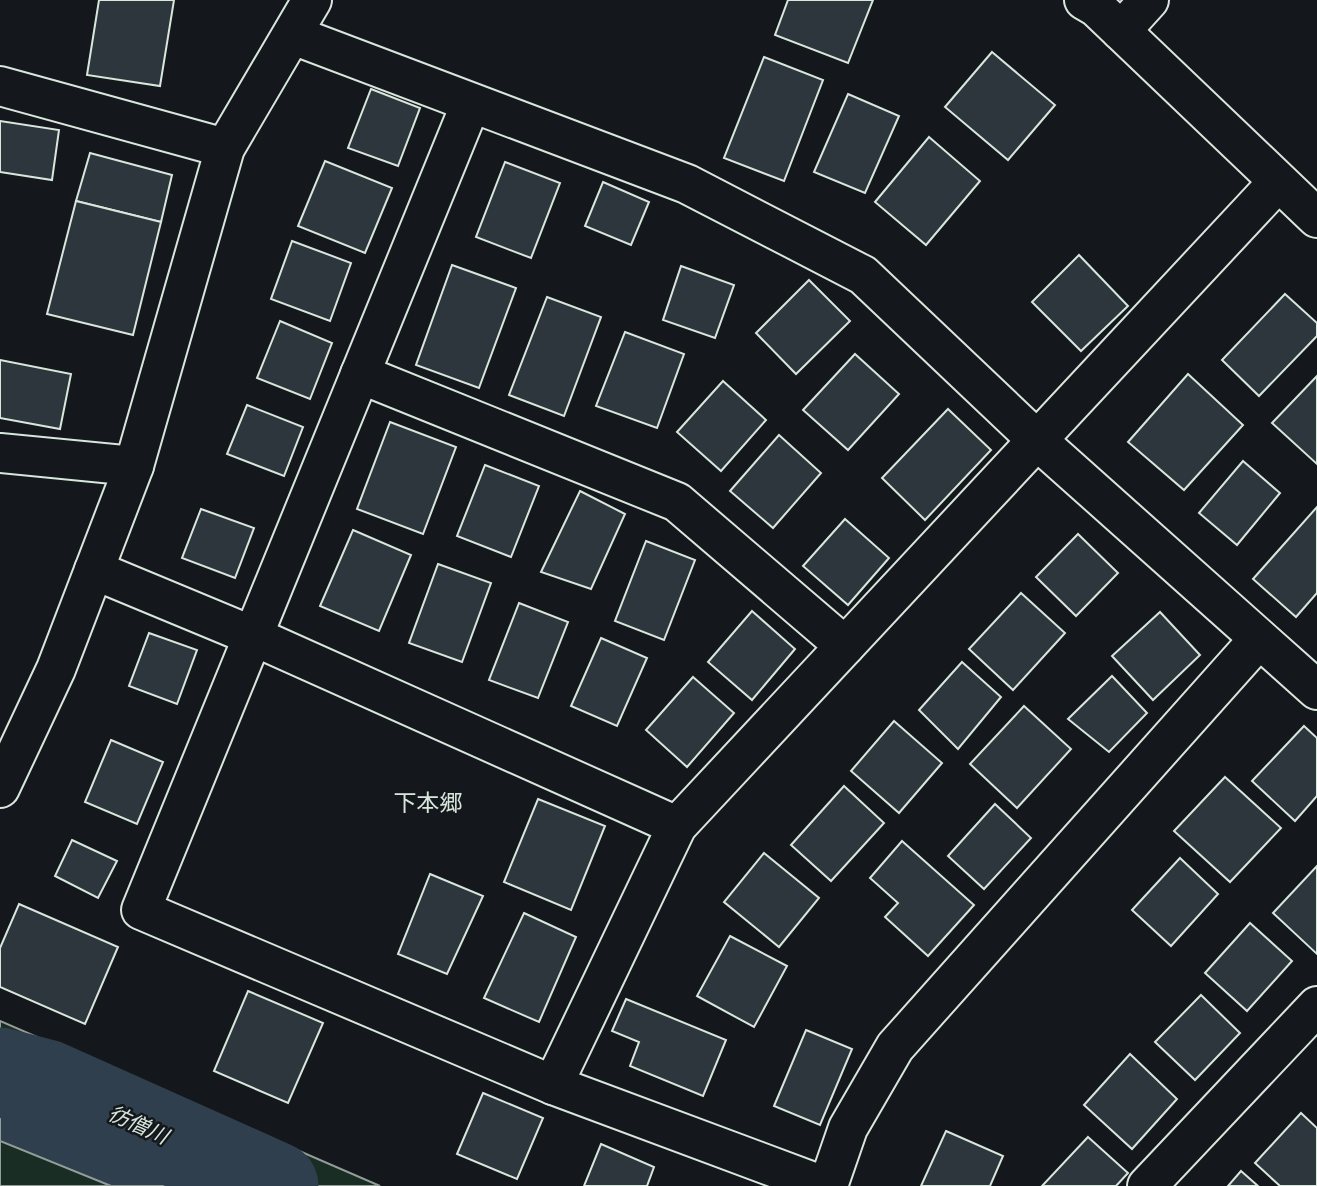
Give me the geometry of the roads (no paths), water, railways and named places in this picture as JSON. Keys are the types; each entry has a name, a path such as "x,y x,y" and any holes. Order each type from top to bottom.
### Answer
{"street":[{"path":"0,788 56,669 134,466 225,148 312,0"},
{"path":"1084,0 1096,7 1317,218"},
{"path":"1121,31 1149,0"},
{"path":"293,35 687,184 863,275 1038,441 1317,690"},
{"path":"0,86 225,148"},
{"path":"471,103 141,910 553,1085 826,1186 848,1128 895,1047 1259,639"},
{"path":"553,1085 677,826 1278,182"},
{"path":"360,374 677,502 845,646"},
{"path":"0,453 134,466"},
{"path":"94,570 253,635 677,826"},
{"path":"1147,1186 1317,1006"}],"water":[{"path":"0,1073 14,1076 266,1186 111,1186 0,1141"}],"waterway":[{"name":"彷僧川","path":"0,1072 46,1084 274,1186"}],"district":[{"name":"下本郷","path":"428,803"}]}
